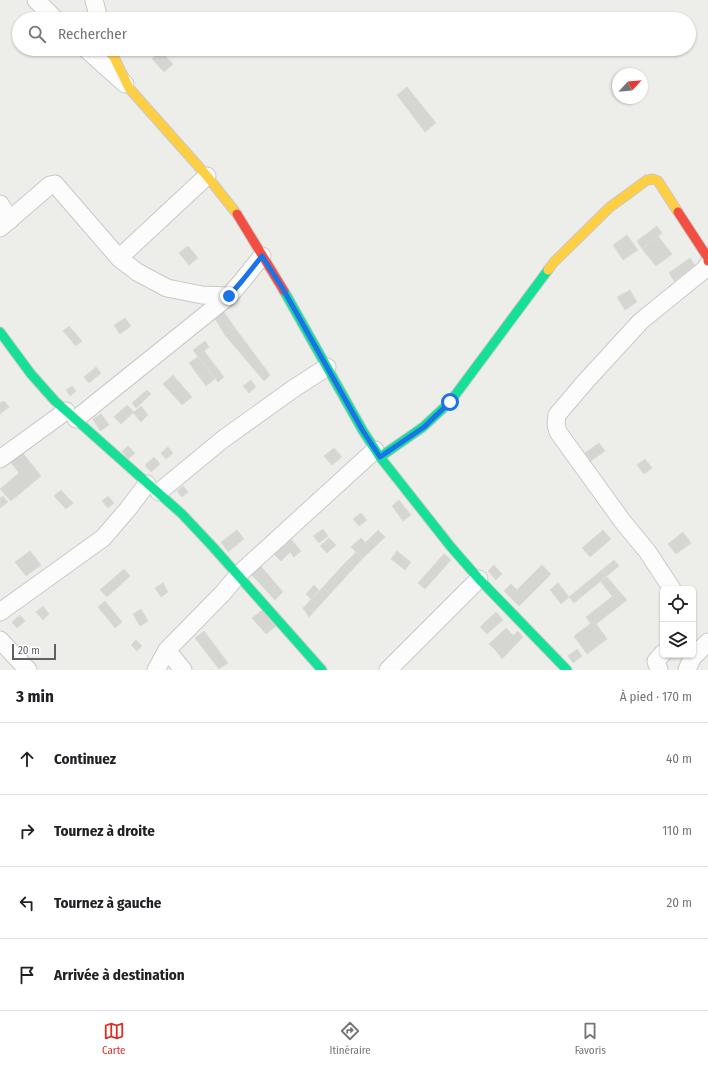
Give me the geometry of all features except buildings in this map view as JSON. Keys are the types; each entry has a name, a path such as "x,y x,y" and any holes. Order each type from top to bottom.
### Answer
{"street":[{"path":"36,0 48,12"},
{"path":"94,0 97,12"},
{"path":"94,56 129,88 207,176 239,217 283,289 377,454 451,547 479,579 567,670"},
{"path":"113,56 129,88"},
{"path":"119,258 207,176"},
{"path":"156,670 167,650 223,593 238,575 377,454 424,427 450,402 554,262 610,207 647,180 653,179 658,181 708,258 708,261"},
{"path":"0,204 5,224 50,185 55,184 119,258 138,272 167,288 202,295 229,296"},
{"path":"0,459 71,415 229,296 262,256"},
{"path":"670,586 647,551 623,522 558,432 556,424 557,415 641,321 705,269 708,264"},
{"path":"2,337 31,374 55,401 185,517 322,670"},
{"path":"0,612 103,538 128,509 153,488 293,389 327,367"},
{"path":"388,670 479,579"},
{"path":"0,640 28,670"},
{"path":"686,670 692,658 708,642"},
{"path":"167,650 183,670"},
{"path":"658,670 656,661 660,656"}],"traffic: fast":[{"path":"380,457 423,427 450,402 548,270"},
{"path":"284,291 363,431 380,457 451,547 479,579 567,670"},
{"path":"0,332 31,374 55,401 182,514 322,670"}],"traffic: slow":[{"path":"113,56 129,88 207,176 237,214"},
{"path":"548,270 554,262 610,207 647,180 653,179 658,181 678,212"}],"traffic: jam":[{"path":"678,212 708,258 708,261"},
{"path":"237,214 284,291"}],"route":[{"path":"229,296 262,256 283,289 363,431 380,457 424,427 450,402"}]}
